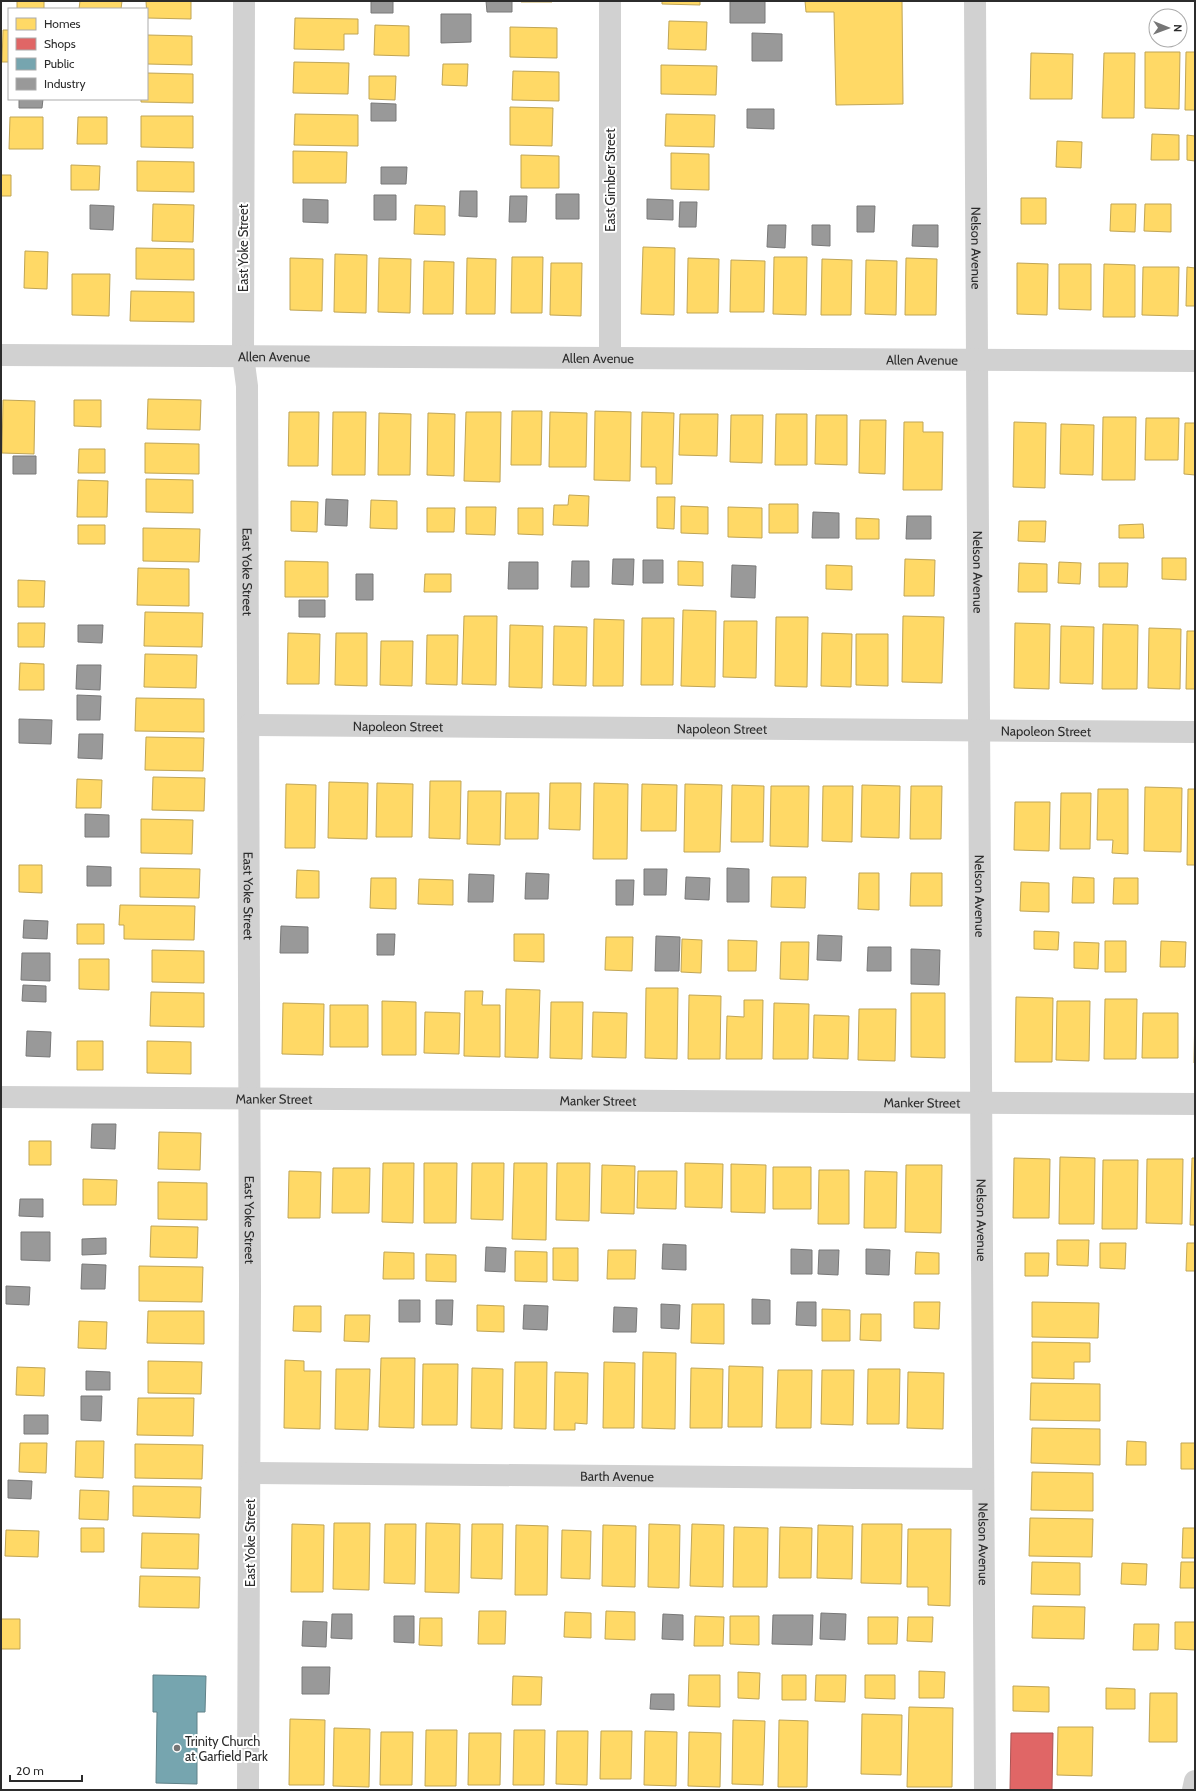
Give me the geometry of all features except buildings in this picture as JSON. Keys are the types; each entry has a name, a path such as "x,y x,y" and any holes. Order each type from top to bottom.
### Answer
{"street":[{"name":"East Yoke Street","path":"244,1 243,356 247,386 249,725 250,1473 248,1790"},
{"name":"East Gimber Street","path":"610,1 610,358"},
{"name":"Nelson Avenue","path":"976,1 985,1790"},
{"name":"Allen Avenue","path":"1,355 1195,361"},
{"name":"Napoleon Street","path":"249,725 1195,732"},
{"name":"Manker Street","path":"1,1097 1195,1104"},
{"name":"Barth Avenue","path":"250,1473 983,1479"},
{"path":"1193,1790 1195,1781"}],"place":[{"name":"Trinity Church at Garfield Park","path":"177,1748"}]}
